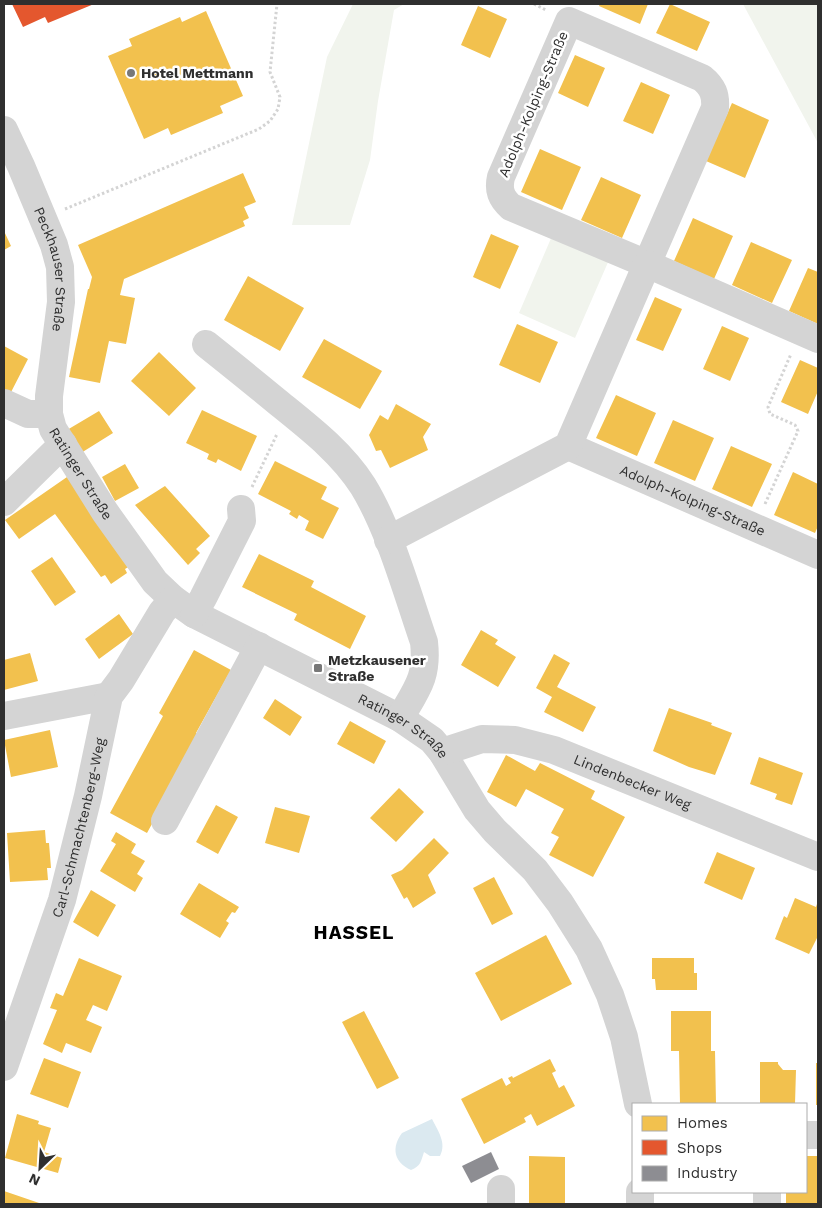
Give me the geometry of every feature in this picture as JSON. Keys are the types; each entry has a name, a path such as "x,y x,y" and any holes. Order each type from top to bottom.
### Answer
{"street":[{"name":"Adolph-Kolping-Straße","path":"810,335 647,264 511,207 503,199 499,186 501,177 569,21 702,78 710,85 716,98 715,108 647,264 568,446 818,555"},
{"name":"Peckhauser Straße","path":"4,130 43,218 54,245 60,267 60,302 49,396 49,414"},
{"path":"206,344 329,444 349,466 376,508 424,642 426,658 423,677 400,718"},
{"path":"4,403 28,414 49,414"},
{"name":"Ratinger Straße","path":"49,414 53,429 105,512 156,582 183,606 400,718 432,740 442,752 477,810 495,831 535,870 560,903 589,948 610,995 624,1037 638,1103"},
{"path":"4,502 63,444"},
{"path":"388,540 568,446"},
{"name":"Carl-Schmachtenberg-Weg","path":"4,1067 62,900 88,796 109,696 121,680 162,612 203,598 242,521 241,509"},
{"path":"165,821 259,646"},
{"path":"4,716 109,696"},
{"name":"Lindenbecker Weg","path":"442,752 482,739 515,740 554,750 818,857"}],"path":[{"path":"43,218 259,130 270,121 278,109 280,97 270,72 277,4"},
{"path":"755,528 798,430 795,425 770,414 768,407 810,335"},
{"path":"241,509 288,410"}],"shaded area":[{"path":"353,4 404,4 394,10 370,160 350,225 292,225 327,57"},
{"path":"743,4 818,4 818,143"},
{"path":"552,236 609,260 575,338 519,313"},
{"path":"432,1119 443,1146 440,1156 430,1156 424,1152 419,1165 411,1170 405,1167 398,1159 396,1144 402,1133"}],"building: Homes":[{"path":"600,4 648,4 640,24 599,6"},
{"path":"670,4 710,22 697,51 656,33"},
{"path":"478,6 507,19 490,58 461,45"},
{"path":"206,11 243,96 220,106 223,113 171,135 168,128 144,139 108,56 132,46 129,39 180,17 182,22"},
{"path":"575,55 605,68 588,107 558,93"},
{"path":"641,82 670,95 653,134 623,121"},
{"path":"732,103 769,120 745,178 706,161"},
{"path":"540,149 581,167 562,210 521,192"},
{"path":"243,173 256,202 244,207 249,218 243,221 245,226 124,279 120,295 135,298 126,344 109,341 100,383 69,377 92,277 78,245"},
{"path":"601,177 641,195 622,238 581,220"},
{"path":"693,218 733,236 714,279 674,261"},
{"path":"4,231 11,246 4,250"},
{"path":"491,234 519,246 500,289 473,277"},
{"path":"751,242 792,260 772,303 732,285"},
{"path":"808,268 818,272 818,324 789,311"},
{"path":"248,276 304,308 280,351 224,320"},
{"path":"655,297 682,309 663,351 636,340"},
{"path":"517,324 558,342 540,383 499,365"},
{"path":"722,326 749,338 730,381 703,369"},
{"path":"324,339 382,371 360,409 302,377"},
{"path":"4,346 28,359 8,398 4,396"},
{"path":"159,352 196,388 169,416 131,381"},
{"path":"800,360 818,368 818,391 808,414 781,402"},
{"path":"616,395 656,413 637,456 596,438"},
{"path":"396,404 431,424 423,437 428,450 390,468 381,450 376,451 369,435 380,415 388,420"},
{"path":"202,410 257,436 241,471 218,459 216,463 207,459 209,454 186,443"},
{"path":"99,411 113,433 81,453 67,430"},
{"path":"673,420 714,438 695,481 654,463"},
{"path":"731,446 772,464 752,507 712,489"},
{"path":"275,461 327,487 321,499 339,508 323,539 305,530 309,521 299,515 297,519 289,514 291,511 258,494"},
{"path":"125,464 139,488 115,501 102,477"},
{"path":"793,472 818,484 818,526 815,533 774,515"},
{"path":"67,477 130,566 125,569 127,573 111,584 105,575 101,577 55,514 19,539 5,520"},
{"path":"165,486 210,536 196,549 200,553 188,565 135,505"},
{"path":"259,554 314,581 311,587 366,616 350,649 294,620 297,614 242,587"},
{"path":"52,557 76,592 55,606 31,571"},
{"path":"119,614 133,634 99,659 85,639"},
{"path":"481,630 498,640 495,644 516,657 498,687 461,665"},
{"path":"194,650 231,670 196,733 200,736 147,833 110,813 163,716 159,713"},
{"path":"30,653 38,681 4,690 4,660"},
{"path":"554,654 570,663 557,687 596,707 583,732 544,712 552,697 536,688"},
{"path":"275,699 302,717 290,736 263,718"},
{"path":"669,708 712,723 711,725 732,733 715,775 689,767 653,751"},
{"path":"350,721 386,741 374,764 337,744"},
{"path":"50,730 58,767 11,777 4,740"},
{"path":"506,755 535,771 540,763 595,791 591,799 625,817 593,877 549,855 559,837 551,833 564,809 526,789 516,807 487,792"},
{"path":"759,757 803,773 792,805 775,799 777,794 750,784"},
{"path":"399,788 424,812 396,842 370,818"},
{"path":"216,805 238,817 218,854 196,842"},
{"path":"275,807 310,816 299,853 265,843"},
{"path":"45,830 46,843 49,843 51,868 47,868 48,880 10,882 7,833"},
{"path":"116,832 136,844 131,853 145,861 137,874 143,878 135,892 100,871 116,844 111,841"},
{"path":"434,838 449,853 428,875 436,893 413,908 407,897 404,899 391,875 402,870"},
{"path":"717,852 755,868 742,900 704,883"},
{"path":"494,877 513,914 492,925 473,888"},
{"path":"199,883 239,907 235,913 232,912 226,921 229,923 220,938 180,914"},
{"path":"91,890 116,905 98,937 73,922"},
{"path":"795,898 816,907 818,905 818,936 809,954 775,939 784,916 787,918"},
{"path":"546,935 572,984 501,1021 475,973"},
{"path":"79,958 122,976 107,1011 93,1005 86,1020 102,1027 91,1053 66,1043 62,1053 43,1044 57,1010 50,1008 56,993 63,996"},
{"path":"652,958 694,958 694,973 697,973 697,990 656,990 655,979 652,979"},
{"path":"364,1011 399,1078 377,1089 342,1022"},
{"path":"671,1011 711,1011 711,1051 715,1051 716,1103 680,1103 679,1051 671,1051"},
{"path":"44,1058 81,1072 68,1108 30,1094"},
{"path":"550,1059 556,1071 552,1073 559,1088 564,1085 575,1106 537,1126 531,1114 524,1118 526,1122 484,1144 461,1099 502,1078 506,1086 511,1083 508,1078 512,1076 513,1078"},
{"path":"760,1062 778,1062 783,1070 796,1070 795,1103 760,1103"},
{"path":"816,1063 818,1063 818,1105 816,1105"},
{"path":"17,1114 39,1121 38,1124 51,1128 44,1152 62,1158 58,1173 5,1158"},
{"path":"529,1156 565,1157 565,1204 529,1204"},
{"path":"807,1156 818,1156 818,1204 786,1204 786,1193 807,1193"},
{"path":"4,1191 42,1204 4,1204"}],"building: Shops":[{"path":"12,4 94,4 48,23 45,17 23,27"}],"building: Industry":[{"path":"491,1152 499,1169 471,1183 462,1166"}],"place":[{"name":"Hotel Mettmann","path":"131,73"},
{"name":"Metzkausener Straße","path":"318,668"}],"district":[{"name":"HASSEL","path":"354,932"}]}
